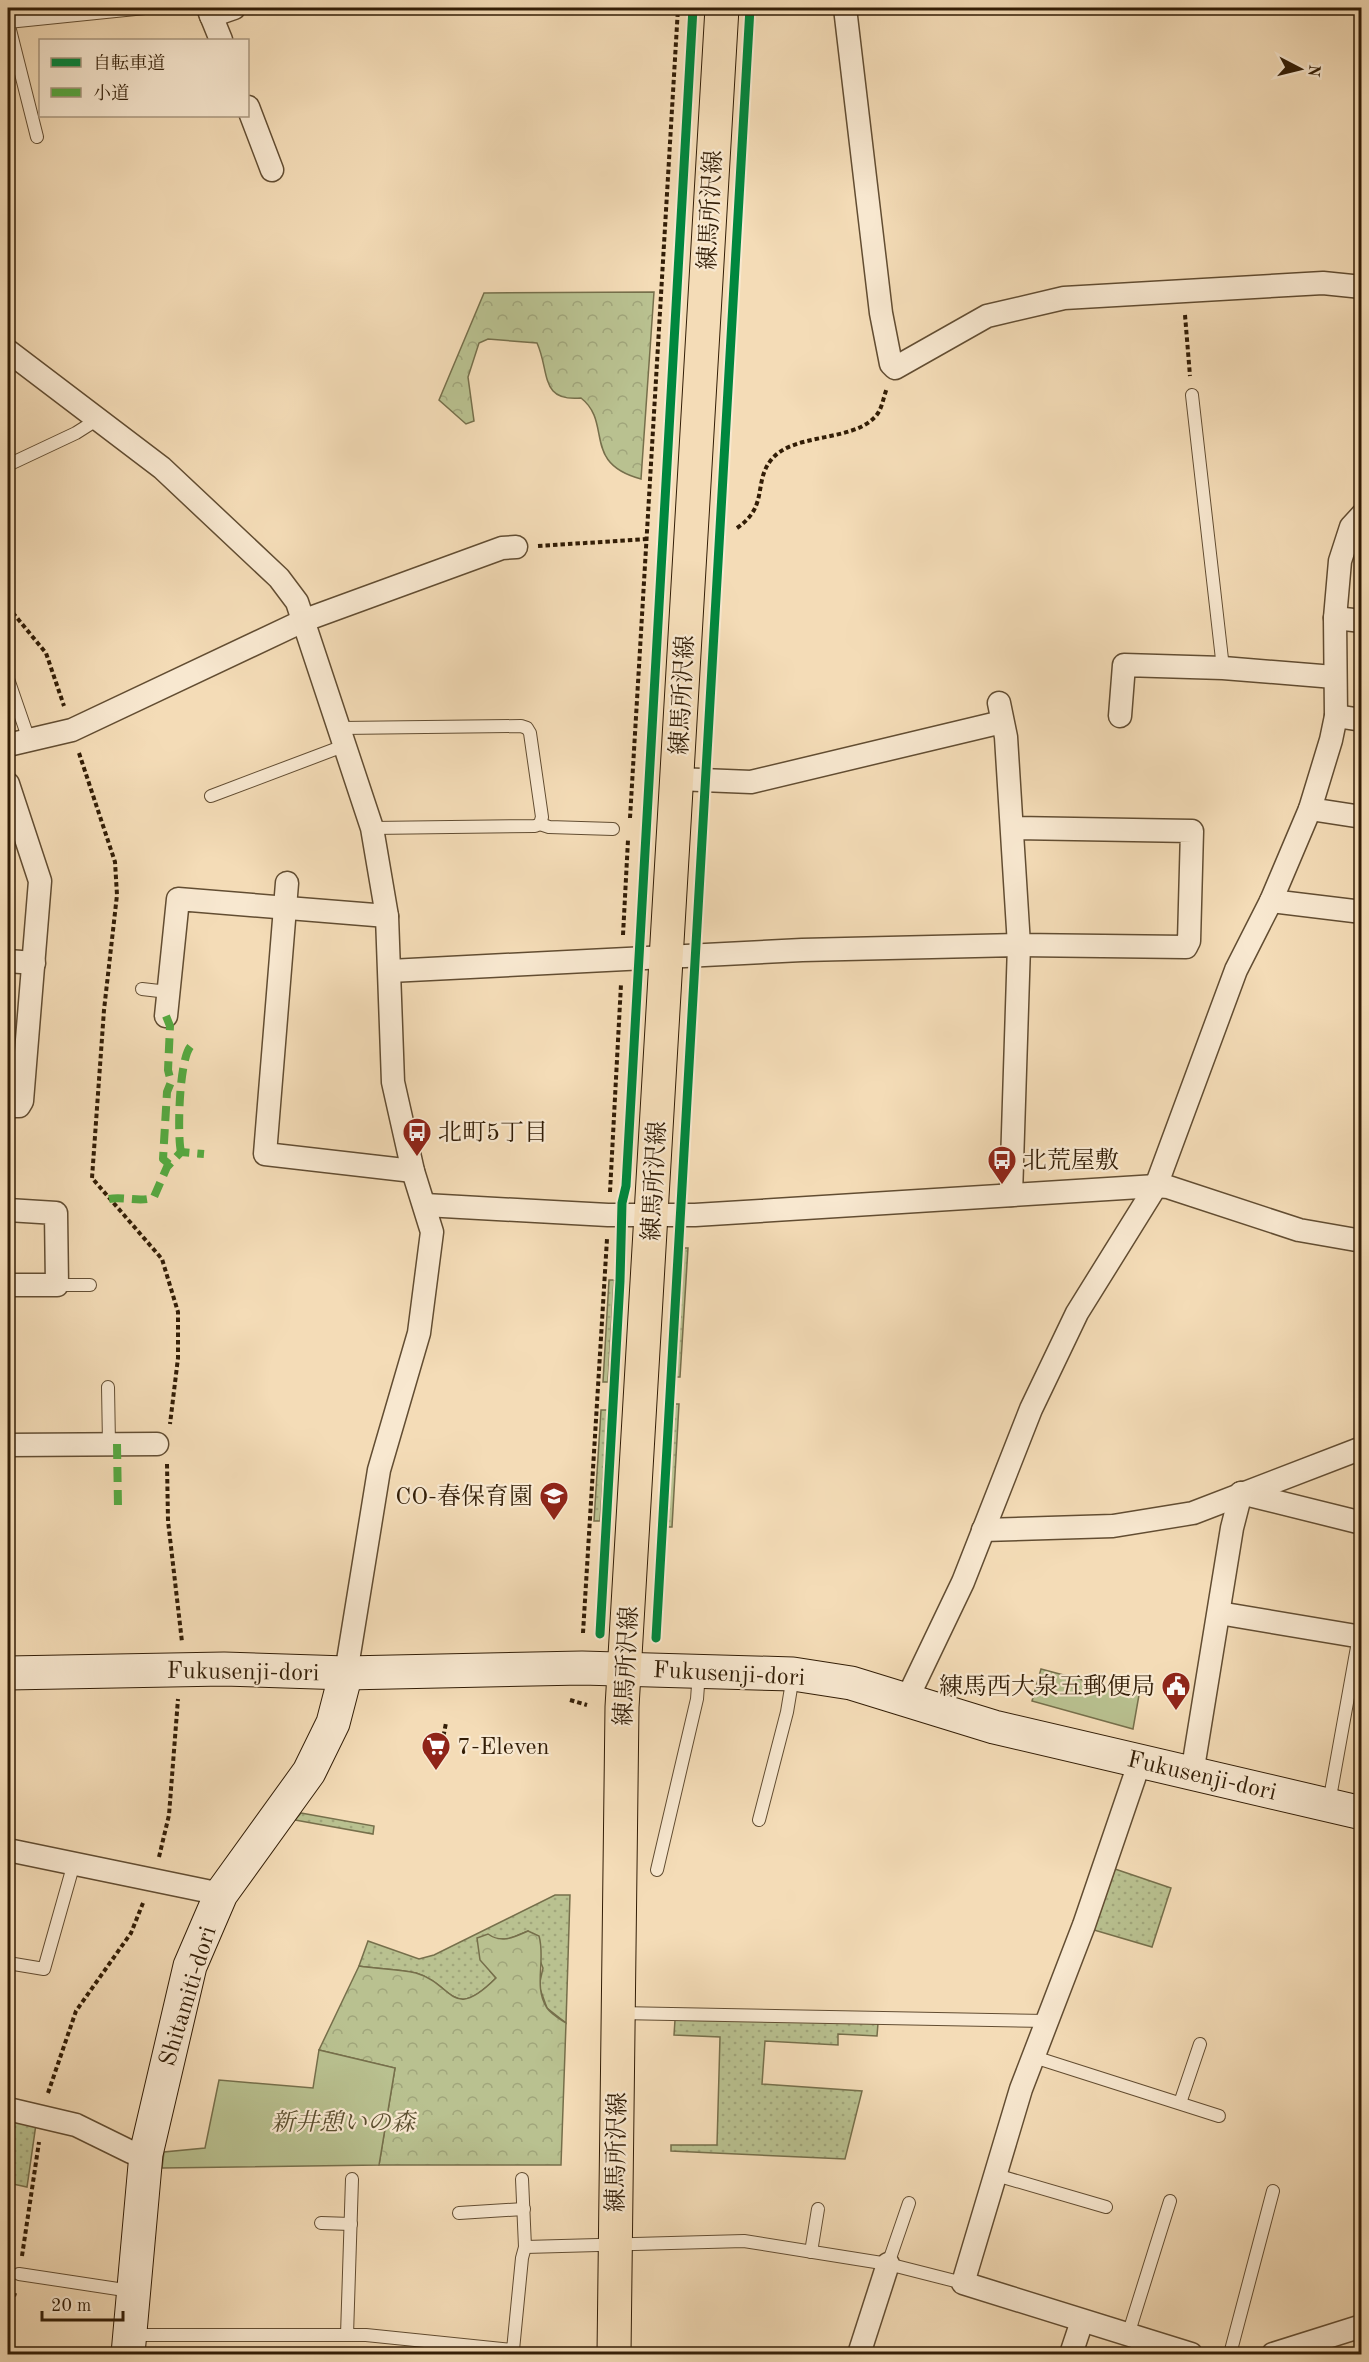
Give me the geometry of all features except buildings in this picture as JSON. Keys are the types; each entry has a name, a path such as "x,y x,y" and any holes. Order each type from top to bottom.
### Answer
{"main road":[{"name":"練馬所沢線","path":"614,2355 624,1668 722,8"}],"street":[{"path":"221,39 210,12 234,8"},
{"path":"845,8 881,314 891,364 895,368 987,316 1064,298 1323,283 1362,287"},
{"path":"249,110 272,170"},
{"path":"8,351 162,468 279,578 297,602 305,620 372,828 387,916 393,1082 413,1172 432,1232 419,1333 379,1470 346,1673"},
{"path":"907,1699 963,1582 1030,1408 1077,1313 1156,1186 1236,970 1272,901 1310,809 1332,740 1336,716 1335,618 1340,561 1351,527 1362,515"},
{"path":"18,742 72,730 305,620 491,552 516,547"},
{"path":"1335,618 1362,621"},
{"path":"1120,716 1124,665 1223,668 1334,677"},
{"path":"677,778 751,782 1001,712 1013,828 1019,945 1011,1195"},
{"path":"1336,716 1362,720"},
{"path":"8,784 40,881 22,1101 19,1106 8,1106"},
{"path":"1310,809 1362,817"},
{"path":"390,970 802,950 1019,945 1186,947 1189,941 1192,831 1013,828"},
{"path":"287,883 265,1154 413,1172"},
{"path":"166,1016 178,899 387,916"},
{"path":"1272,901 1362,912"},
{"path":"8,961 34,963"},
{"path":"425,1205 652,1216 1156,1186 1299,1230 1362,1241"},
{"path":"8,1210 56,1213 57,1285 8,1285"},
{"path":"8,1445 164,1444"},
{"path":"983,1530 1113,1526 1193,1513 1362,1448"},
{"path":"1241,1493 1362,1523"},
{"path":"1192,1774 1241,1493"},
{"path":"1219,1613 1360,1636"},
{"name":"Fukusenji-dori","path":"8,1673 224,1669 346,1673 624,1668 793,1674 851,1683 994,1727 1362,1813"},
{"name":"Shitamiti-dori","path":"129,2345 146,2154 190,1966 221,1893 309,1772 333,1722 346,1673"},
{"path":"1140,1761 1084,1925 1034,2057 963,2283 1128,2335 1156,2349 1191,2355"},
{"path":"8,1850 221,1893"},
{"path":"8,2109 76,2125 131,2152 146,2154"},
{"path":"859,2355 888,2264"},
{"path":"1071,2355 1082,2321"},
{"path":"1273,2355 1302,2350 1362,2326"}],"lane":[{"path":"38,137 8,21 145,8"},
{"path":"1192,395 1223,668"},
{"path":"8,465 98,419"},
{"path":"8,679 18,742"},
{"path":"212,796 344,736 527,728 530,733 542,818 540,824"},
{"path":"372,828 535,826 540,824 549,827 613,829"},
{"path":"142,989 168,992"},
{"path":"57,1285 90,1285"},
{"path":"108,1387 109,1444"},
{"path":"1329,1805 1360,1636"},
{"path":"657,1870 697,1699 699,1671"},
{"path":"759,1820 787,1712 793,1674"},
{"path":"8,1963 44,1969 74,1863"},
{"path":"618,2013 1047,2021"},
{"path":"1180,2103 1200,2044"},
{"path":"1034,2057 1219,2115"},
{"path":"996,2175 1106,2207"},
{"path":"347,2335 352,2179"},
{"path":"129,2345 347,2335 513,2350 525,2247 522,2179"},
{"path":"1230,2355 1273,2191"},
{"path":"1128,2335 1170,2201"},
{"path":"888,2264 909,2203"},
{"path":"459,2212 524,2209"},
{"path":"811,2252 818,2209"},
{"path":"321,2223 351,2224"},
{"path":"525,2247 744,2241 888,2264 963,2283"},
{"path":"19,2274 135,2292"}],"path":[{"path":"583,1633 678,8"},
{"path":"1183,292 1192,395"},
{"path":"736,528 749,520 760,500 763,480 771,459 789,448 862,427 875,418 881,408 895,368"},
{"path":"516,547 648,539"},
{"path":"8,607 46,653 115,862 117,895 104,1010 92,1178 162,1259 178,1312 178,1358 164,1444 168,1521 182,1637"},
{"path":"8,2318 19,2274 42,2117 51,2080 76,2011 131,1934 153,1878 169,1815 178,1705"},
{"path":"439,1758 446,1723"}],"green space":[{"path":"654,292 641,479 623,472 611,463 604,453 590,408 581,398 568,398 552,390 537,343 488,339 479,343 468,377 474,421 466,424 439,400 484,293"},
{"path":"683,1248 688,1248 680,1377 675,1377"},
{"path":"609,1280 614,1280 608,1382 603,1382"},
{"path":"673,1404 679,1404 672,1527 666,1527"},
{"path":"601,1410 608,1410 600,1521 594,1521"},
{"path":"1041,1669 1139,1695 1133,1729 1032,1701"},
{"path":"301,1813 374,1826 373,1834 295,1820"},
{"path":"1115,1869 1171,1888 1152,1947 1094,1930"},
{"path":"555,1895 570,1895 566,2023 547,2008 539,1986 543,1968 528,1931 509,1939 494,1939 490,1971 496,1978 470,1998 453,1997 429,1978 416,1973 359,1966 368,1941 419,1959 434,1955"},
{"path":"528,1931 539,1936 541,1945 540,1982 543,2000 551,2012 566,2023 561,2165 379,2165 395,2068 319,2050 359,1966 416,1973 429,1978 453,1996 461,1999 470,1998 496,1978 480,1960 477,1938 488,1934 503,1939"},
{"path":"675,2020 878,2023 877,2036 838,2034 838,2045 765,2041 762,2084 862,2091 845,2159 671,2151 671,2145 717,2145 720,2037 674,2035"},
{"name":"新井憩いの森","path":"319,2050 395,2068 379,2165 162,2168 164,2152 205,2148 219,2080 313,2088"},
{"path":"8,2119 36,2124 27,2187 8,2183"}],"marked path":[{"path":"166,1016 170,1026 168,1070 171,1082 167,1092 163,1159 169,1164"},
{"path":"181,1152 179,1113 182,1078 184,1063 192,1045"},
{"path":"109,1199 154,1197 167,1167 181,1152 204,1154"},
{"path":"117,1444 118,1507"}],"cycle path":[{"path":"600,1634 620,1281 622,1203 626,1186 693,8"},
{"path":"656,1638 750,8"}],"place":[{"name":"北町5丁目","path":"417,1158"},
{"name":"北荒屋敷","path":"1002,1186"},
{"name":"CO-春保育園","path":"554,1522"},
{"name":"練馬西大泉五郵便局","path":"1176,1712"},
{"name":"7-Eleven","path":"436,1772"}]}
